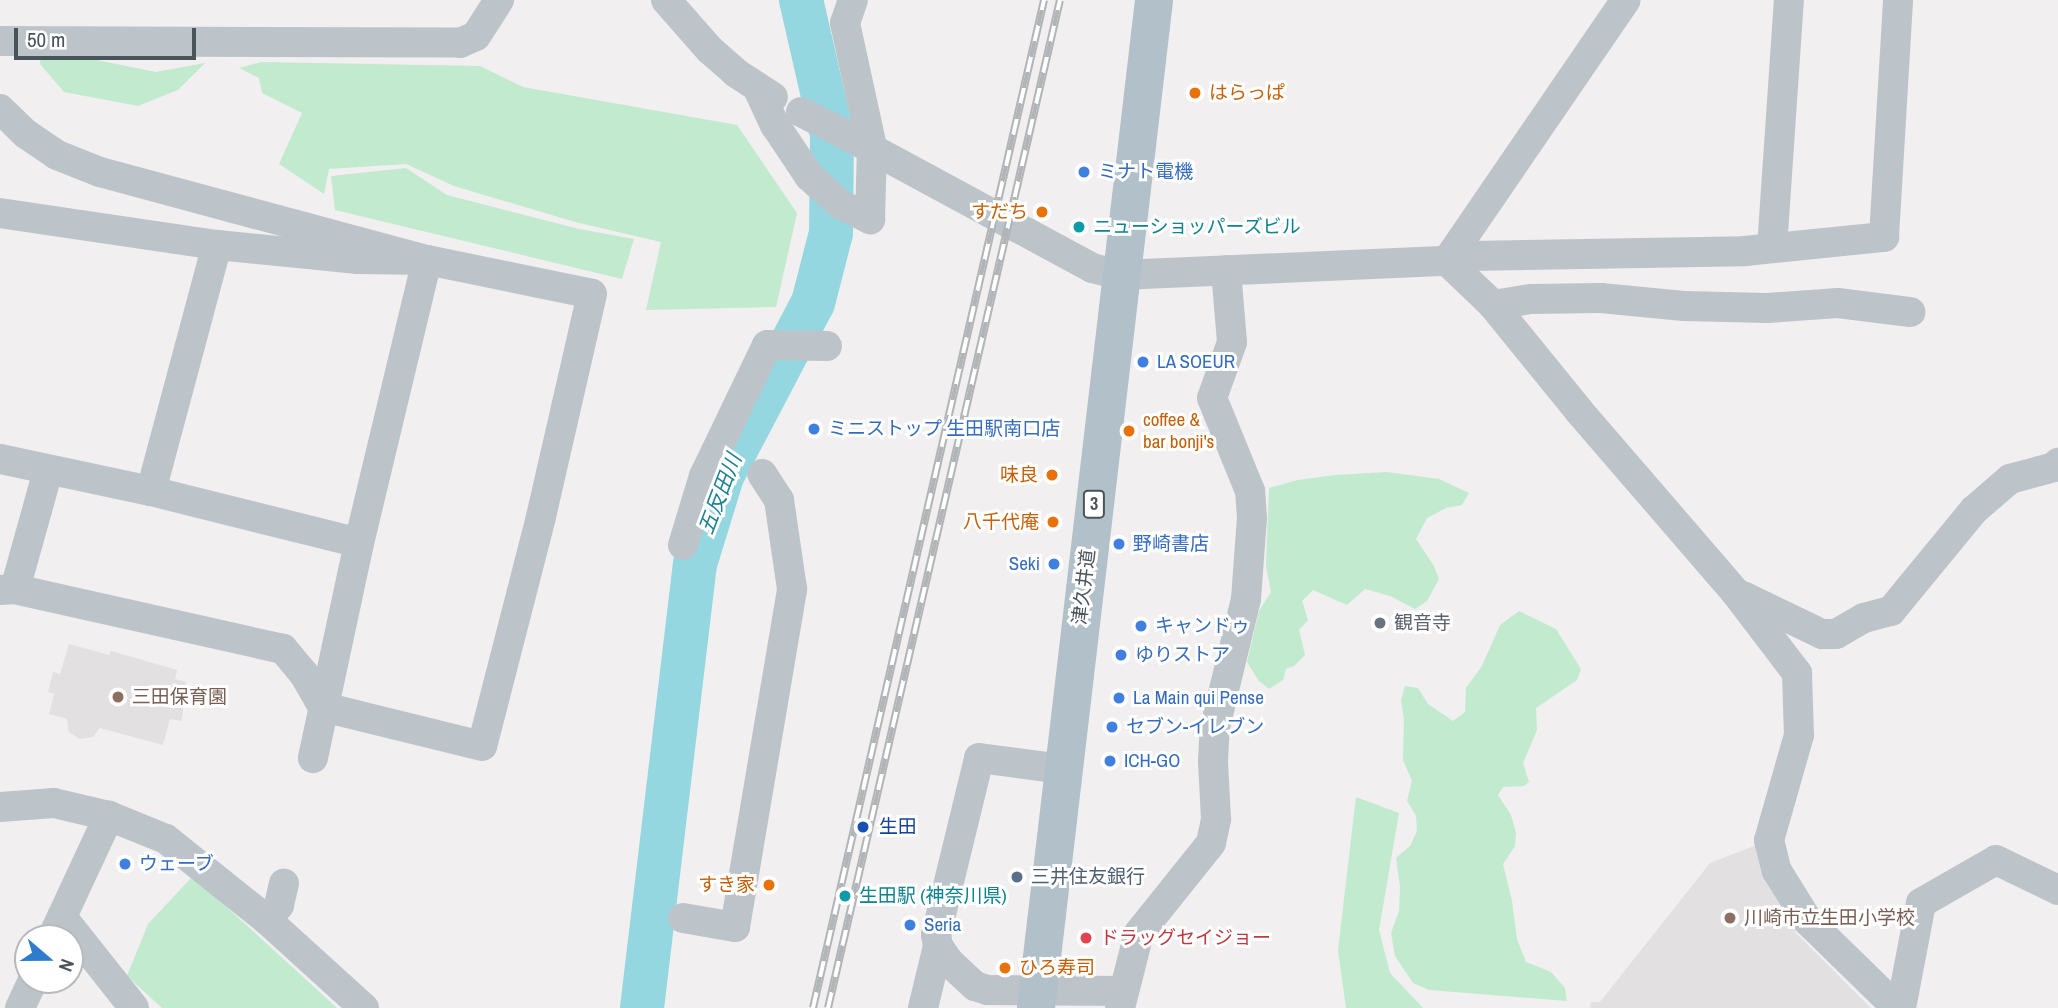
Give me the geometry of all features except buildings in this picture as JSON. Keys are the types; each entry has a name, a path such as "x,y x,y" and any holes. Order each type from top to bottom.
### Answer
{"main road":[{"name":"津久井道","path":"1016,999 1063,769 1154,0"}],"street":[{"path":"0,41 460,43 476,36 499,0"},
{"path":"666,0 710,50 758,89 1092,268 1120,275 1447,261 1472,256 1745,251 1884,237 1898,0"},
{"path":"758,89 775,125 809,176 861,215 861,142 845,23 853,0"},
{"path":"1447,261 1626,0"},
{"path":"1772,248 1789,0"},
{"path":"0,109 26,134 57,155 100,172 427,260 592,295 541,517 482,746 323,707 304,674 283,649 8,589 48,471"},
{"path":"0,213 217,244 359,259 427,260"},
{"path":"150,491 217,244"},
{"path":"313,758 359,543 427,260"},
{"path":"1447,261 1493,304 1579,411 1736,593 1797,673 1799,735 1769,840 1776,872 1808,921 1899,1008"},
{"path":"1063,769 979,758 936,935 938,946 948,961 975,986 1016,999 1121,1000 1139,933 1212,843 1216,819 1213,761 1215,727 1244,612 1252,518 1250,491 1212,398 1232,342 1226,270"},
{"path":"1493,304 1531,299 1601,298 1684,306 1767,308 1838,303 1910,312"},
{"path":"682,545 704,476 767,345 823,346"},
{"path":"0,458 48,471 150,491 359,543"},
{"path":"1736,593 1822,634 1836,634 1864,618 1891,611 1974,510 2010,479 2054,467 2058,463"},
{"path":"684,918 734,927 792,589 779,500 762,474"},
{"path":"0,807 54,803 109,816 166,839 267,920 363,1008"},
{"path":"59,924 109,816"},
{"path":"1899,1008 1921,903 1996,860 2058,890"},
{"path":"267,920 279,905 284,884"},
{"path":"923,1008 938,946"},
{"path":"84,956 134,1008"}],"shaded area":[{"name":"三田保育園","path":"69,644 109,655 111,651 177,670 175,679 186,682 182,699 183,713 181,721 170,719 163,745 100,728 93,737 80,739 69,732 67,719 49,714 54,694 48,692 53,672 60,674"},
{"name":"川崎市立生田小学校","path":"1762,843 1800,926 1795,932 1871,1008 1590,1008 1591,1002 1600,1002 1710,863"}],"green space":[{"path":"42,49 156,72 205,63 178,90 138,106 64,92 40,64"},
{"path":"261,62 480,66 523,87 737,125 797,213 776,307 646,310 661,242 575,222 454,186 406,164 329,169 324,194 279,164 302,113 262,93 259,78 239,68"},
{"path":"406,168 447,195 579,229 634,239 622,279 335,210 331,176"},
{"path":"1387,472 1439,479 1469,493 1462,505 1446,508 1427,518 1416,539 1434,566 1439,579 1427,601 1415,609 1390,596 1365,589 1347,605 1313,590 1302,601 1308,620 1299,630 1305,655 1294,666 1286,669 1283,680 1269,689 1259,681 1247,662 1259,611 1271,592 1266,566 1269,488 1298,480"},
{"path":"1519,611 1556,629 1581,669 1577,680 1536,708 1537,730 1523,763 1529,782 1524,786 1503,787 1498,795 1511,815 1516,833 1515,846 1503,864 1517,939 1526,962 1551,972 1565,988 1567,1001 1429,990 1413,983 1395,956 1391,933 1399,911 1400,887 1396,858 1410,846 1417,831 1416,816 1407,801 1412,781 1403,760 1404,720 1401,700 1405,686 1418,688 1428,704 1453,721 1465,712 1466,688 1482,666 1500,625"},
{"path":"1356,797 1399,813 1379,930 1390,973 1423,1008 1346,1008 1338,950"},
{"path":"193,876 337,1008 162,1008 127,976 148,924"}],"waterway":[{"name":"五反田川","path":"642,1008 695,564 722,476 813,303 831,233 832,135 801,0"}],"railway":[{"path":"813,1008 1044,0"},
{"path":"828,1008 1060,0"}],"place":[{"name":"はらっぱ","path":"1195,93"},
{"name":"ミナト電機","path":"1084,172"},
{"name":"すだち","path":"1042,212"},
{"name":"ニューショッパーズビル","path":"1079,227"},
{"name":"LA SOEUR","path":"1143,362"},
{"name":"ミニストップ 生田駅南口店","path":"814,429"},
{"name":"coffee & bar bonji's","path":"1129,431"},
{"name":"味良","path":"1052,475"},
{"name":"八千代庵","path":"1053,522"},
{"name":"野崎書店","path":"1119,544"},
{"name":"Seki","path":"1054,564"},
{"name":"観音寺","path":"1380,623"},
{"name":"キャンドゥ","path":"1141,626"},
{"name":"ゆりストア","path":"1121,655"},
{"name":"三田保育園","path":"118,697"},
{"name":"La Main qui Pense","path":"1119,698"},
{"name":"セブン-イレブン","path":"1112,727"},
{"name":"ICH-GO","path":"1110,761"},
{"name":"生田","path":"863,827"},
{"name":"ウェーブ","path":"125,864"},
{"name":"三井住友銀行","path":"1017,877"},
{"name":"すき家","path":"769,885"},
{"name":"生田駅 (神奈川県)","path":"845,896"},
{"name":"川崎市立生田小学校","path":"1730,918"},
{"name":"Seria","path":"910,925"},
{"name":"ドラッグセイジョー","path":"1086,938"},
{"name":"ひろ寿司","path":"1005,968"}]}
